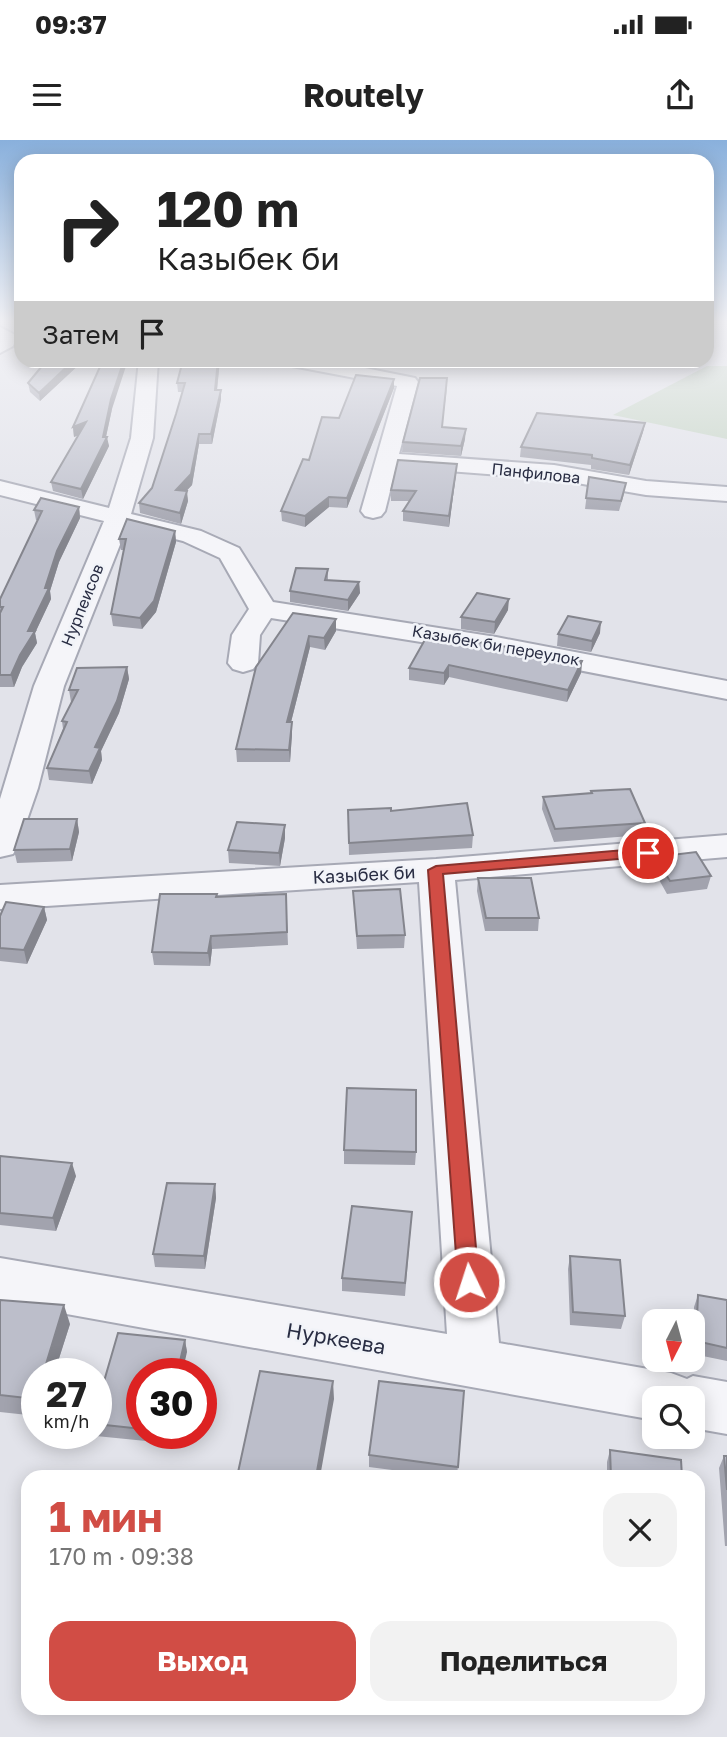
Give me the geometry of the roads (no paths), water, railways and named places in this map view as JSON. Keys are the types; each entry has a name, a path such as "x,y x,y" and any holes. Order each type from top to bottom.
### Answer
{"street":[{"name":"Нурпеисов","path":"0,846 22,788 49,686 118,518 142,438 146,394"},
{"path":"373,511 405,394"},
{"name":"Панфилова","path":"386,460 554,472 646,488 727,494"},
{"path":"0,488 192,536 230,553 262,608 246,635 243,663"},
{"name":"Казыбек би переулок","path":"262,608 567,657 727,690"},
{"name":"Казыбек би","path":"0,897 436,870 727,846"},
{"path":"436,870 475,1364"},
{"name":"Нуркеева","path":"0,1280 642,1393"},
{"path":"705,1404 727,1408"}]}
